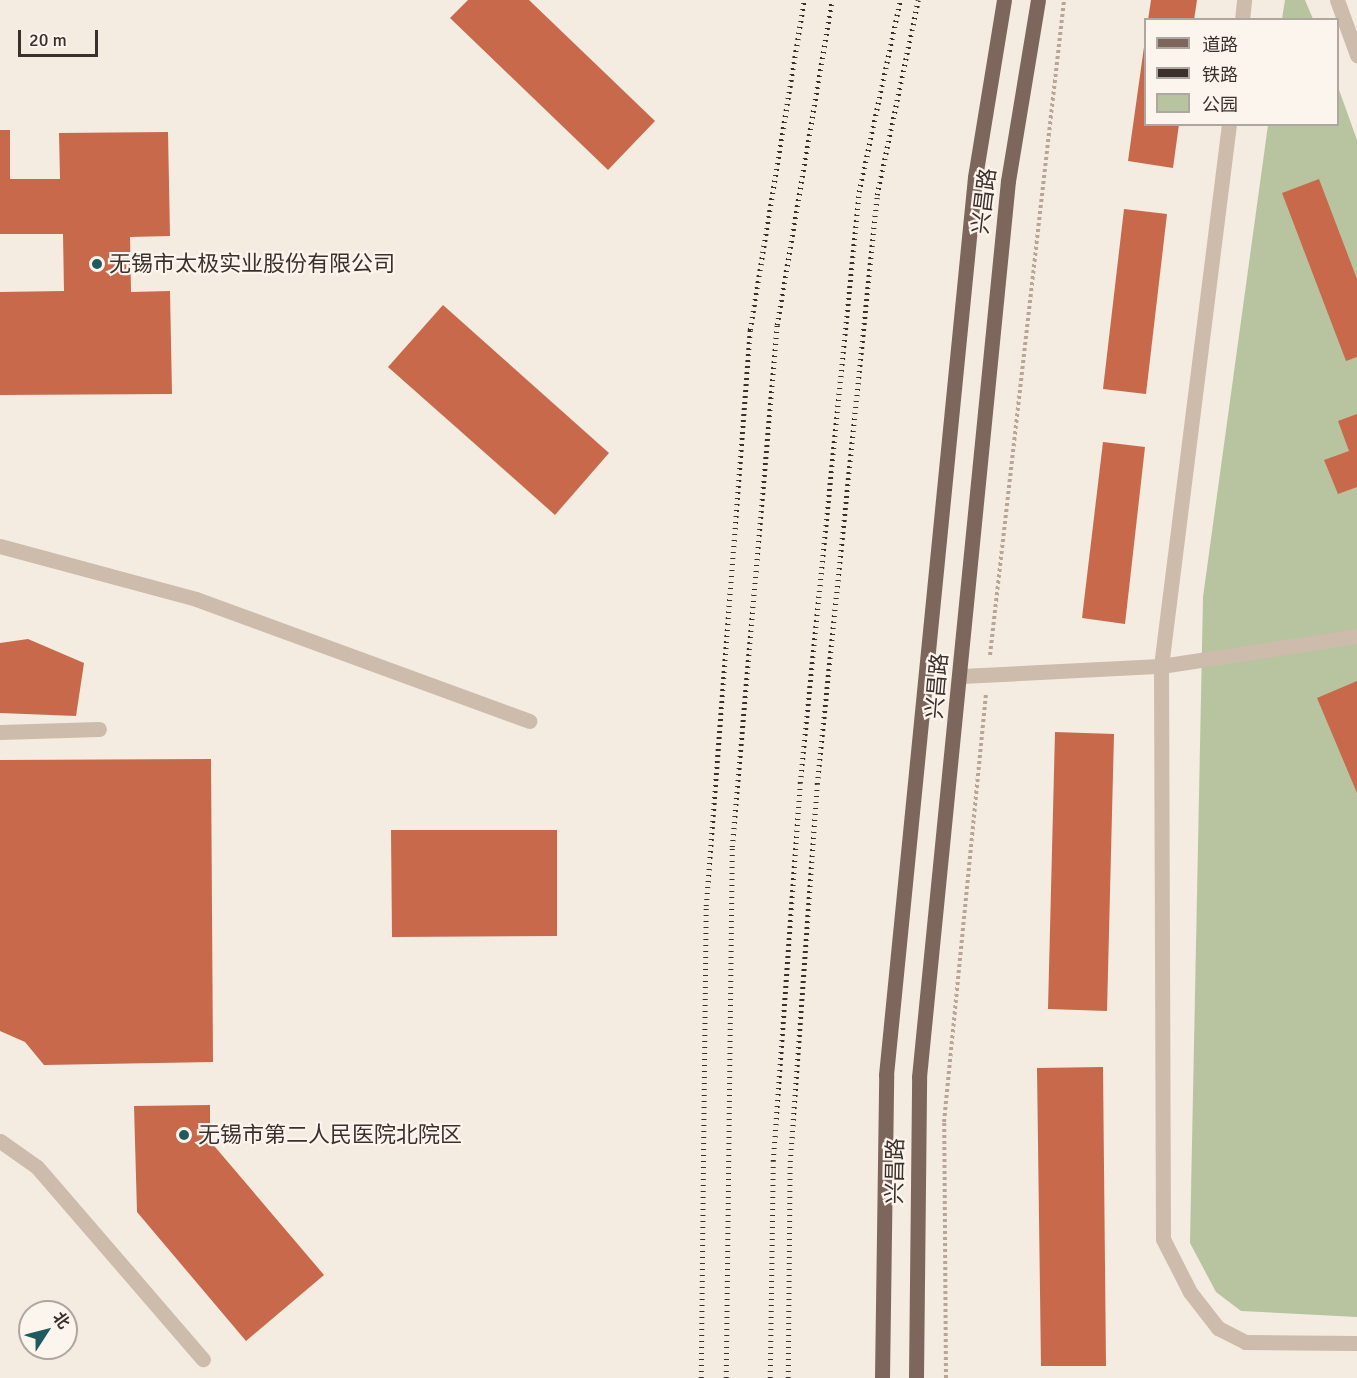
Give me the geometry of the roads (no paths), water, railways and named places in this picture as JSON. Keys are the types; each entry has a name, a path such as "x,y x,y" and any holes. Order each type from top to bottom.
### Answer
{"main road":[{"name":"兴昌路","path":"882,1378 886,1075 975,177 1004,0"},
{"name":"兴昌路","path":"916,1378 919,1077 961,676 1008,181 1038,0"}],"street":[{"path":"1242,18 1244,0"},
{"path":"1337,0 1357,55"},
{"path":"1229,126 1161,666 1163,1239 1190,1293 1218,1328 1245,1342 1357,1343"},
{"path":"0,546 196,599 530,720"},
{"path":"961,676 1161,666 1357,636"},
{"path":"0,732 99,729"},
{"path":"0,1142 37,1167 203,1359"}],"railway":[{"path":"701,1378 706,906 750,330 804,0"},
{"path":"726,1378 732,847 777,325 832,0"},
{"path":"770,1378 773,1161 800,783 859,192 900,0"},
{"path":"788,1378 790,1162 817,784 877,195 918,0"}],"place":[{"name":"无锡市太极实业股份有限公司","path":"97,264"},
{"name":"无锡市第二人民医院北院区","path":"184,1135"}]}
